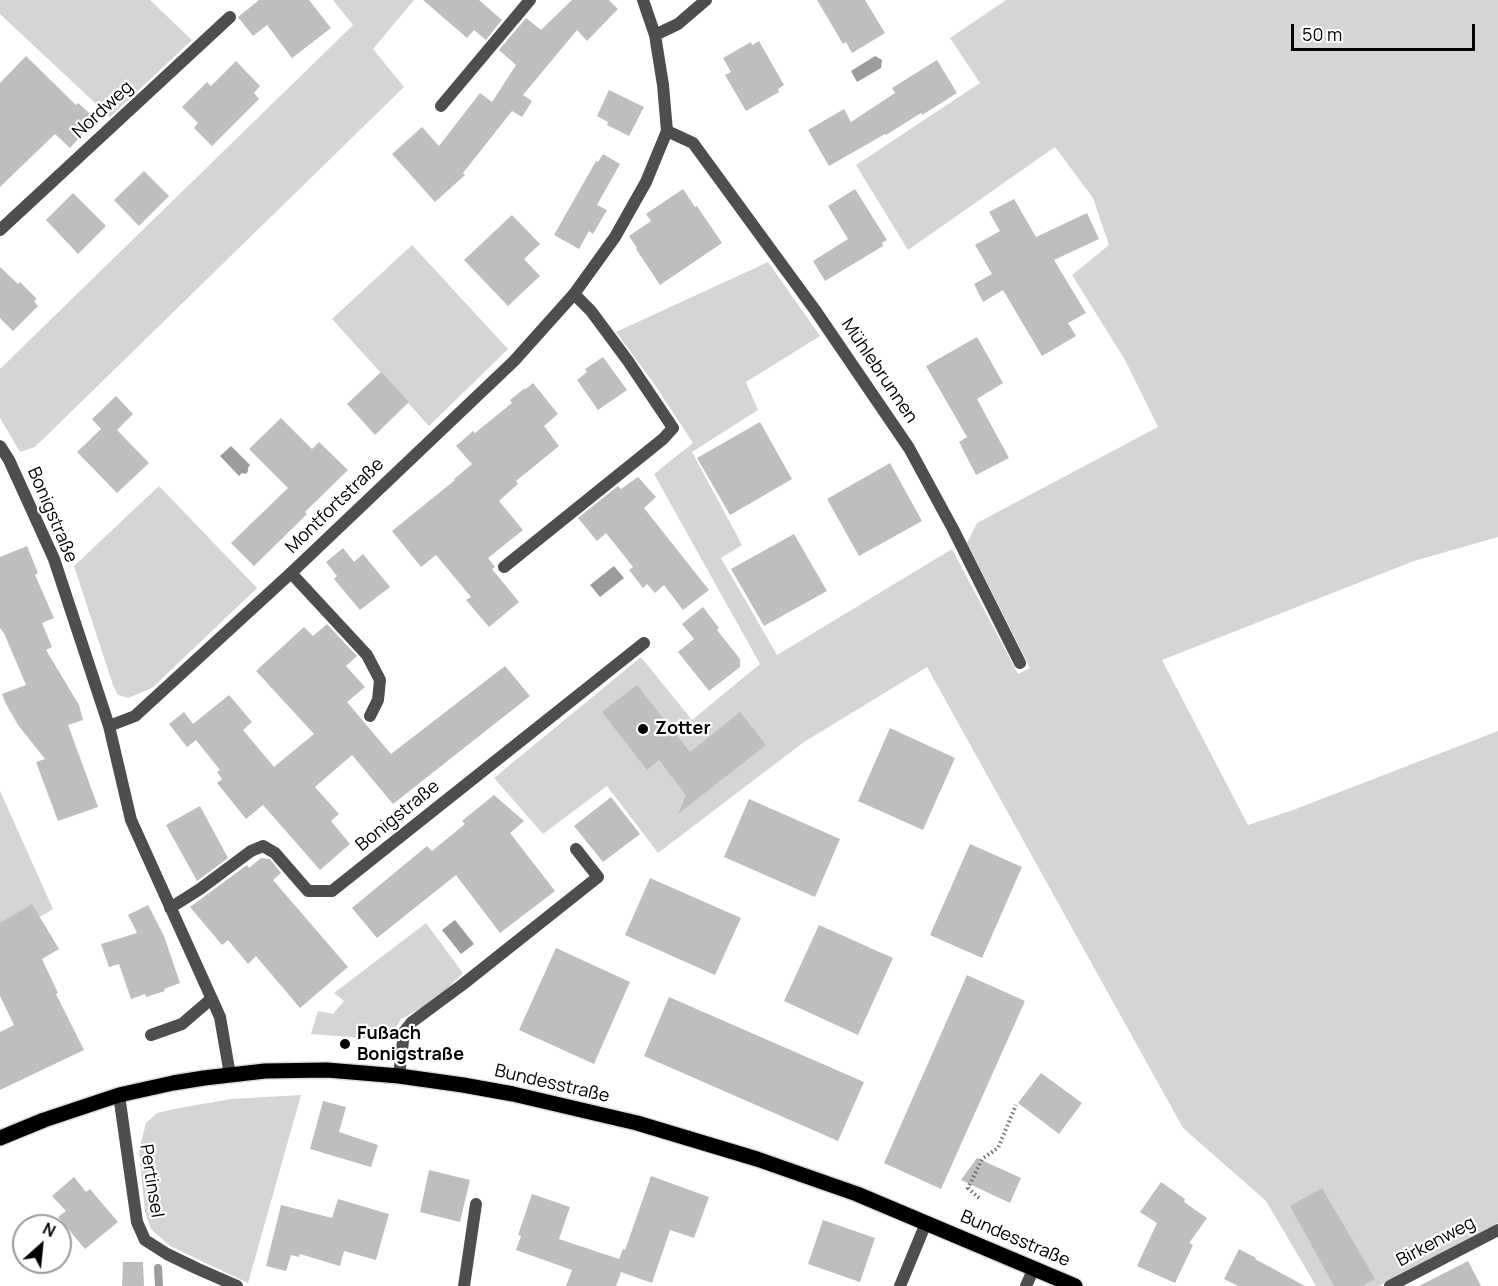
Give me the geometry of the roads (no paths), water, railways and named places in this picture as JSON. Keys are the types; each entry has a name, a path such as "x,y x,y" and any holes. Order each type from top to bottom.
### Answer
{"main road":[{"name":"Bundesstraße","path":"0,1138 44,1120 119,1095 173,1083 265,1071 327,1070 399,1076 513,1094 637,1123 757,1159 857,1194 1075,1286"}],"street":[{"path":"441,106 530,0"},
{"path":"643,0 655,35 667,131"},
{"path":"655,35 678,24 706,0"},
{"name":"Nordweg","path":"0,230 230,17"},
{"name":"Montfortstraße","path":"108,726 135,716 291,573 514,361 574,294 615,237 646,182 667,131"},
{"name":"Mühlebrunnen","path":"667,131 693,143 815,310 909,448 953,529 1020,663"},
{"path":"504,567 663,440 673,428 616,344 591,311 574,294"},
{"name":"Bonigstraße","path":"0,446 9,460 54,559 108,726 131,820 220,1017 230,1075"},
{"path":"291,573 367,655 380,680 378,700 370,716"},
{"name":"Bonigstraße","path":"170,908 251,851 263,846 276,853 308,891 332,891 644,643"},
{"path":"399,1076 404,1032 412,1022 598,877 576,849"},
{"path":"151,1035 182,1024 212,999"},
{"name":"Pertinsel","path":"119,1095 137,1222 145,1240 167,1254 237,1286"},
{"path":"464,1286 476,1204"},
{"path":"900,1286 926,1222"},
{"name":"Birkenweg","path":"1390,1286 1498,1230"},
{"path":"1026,1286 1034,1268"}],"waterway":[{"path":"158,1268 159,1286"}],"place":[{"name":"Zotter","path":"643,729"},
{"name":"Fußach Bonigstraße","path":"345,1044"}]}
